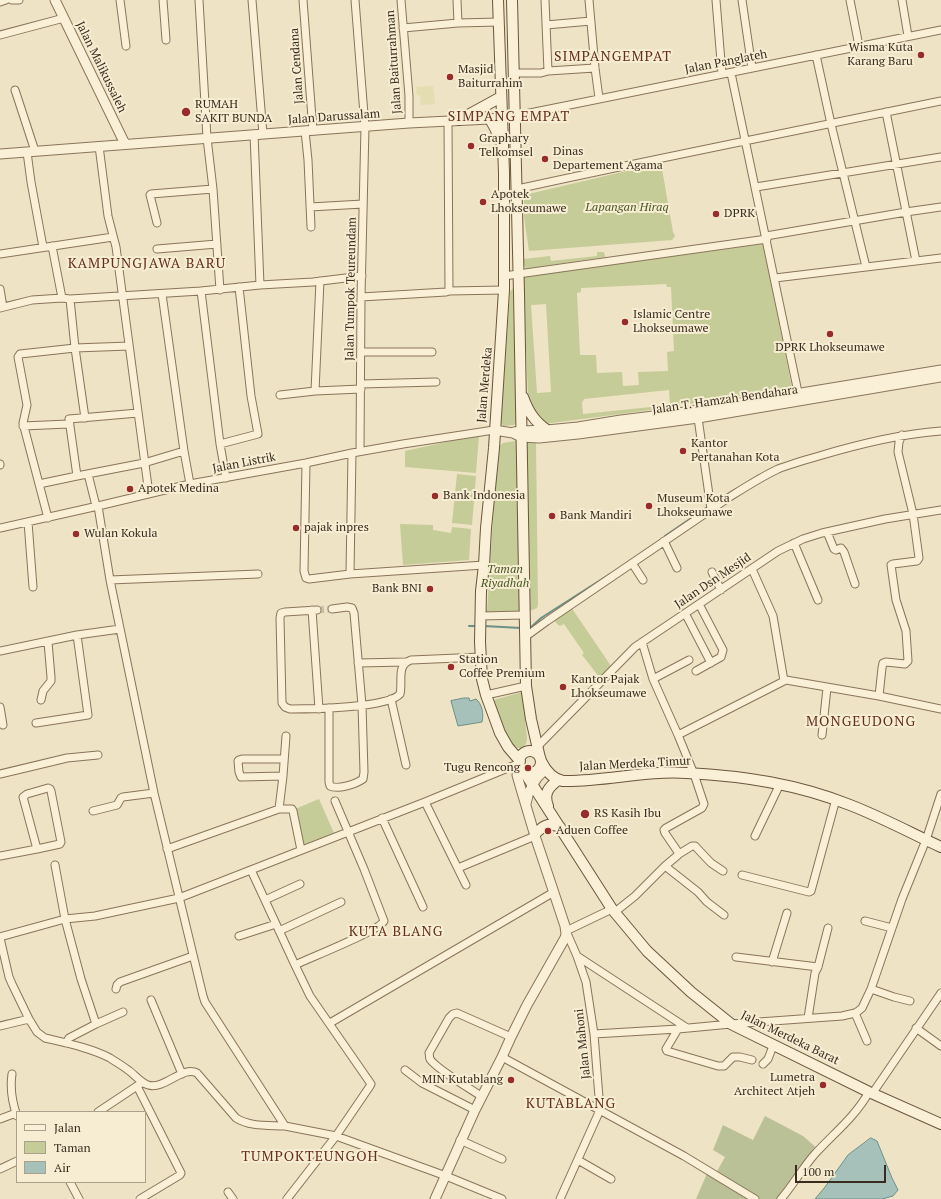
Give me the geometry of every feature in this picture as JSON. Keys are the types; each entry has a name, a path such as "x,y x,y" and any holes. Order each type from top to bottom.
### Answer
{"main road":[{"name":"Jalan Merdeka","path":"498,0 504,173 504,290 503,320 481,591 480,633 482,679 486,695 500,733 521,765"},
{"path":"512,0 521,391 519,434 526,686 542,763 537,771 530,773 521,765 522,756 530,751 536,753 542,763 552,776 558,780 547,791 546,801 550,811"},
{"path":"459,120 501,97"},
{"path":"490,119 496,130 504,173"},
{"path":"521,391 532,417 547,430"},
{"name":"Jalan Merdeka Barat","path":"521,765 614,910 647,951 691,992 731,1024 871,1093 941,1124"},
{"name":"Jalan Merdeka Timur","path":"558,780 569,781 665,773 719,774 780,784 836,799 941,847"},
{"path":"535,835 543,827 550,824 560,827"}],"street":[{"path":"0,2 6,0"},
{"path":"12,0 19,0"},
{"name":"Jalan Malikussaleh","path":"55,0 125,144"},
{"path":"120,0 126,46"},
{"path":"164,0 166,40"},
{"path":"199,0 207,138 213,189 220,290"},
{"path":"252,0 258,134 260,285"},
{"name":"Jalan Cendana","path":"303,0 309,131 308,160 311,227"},
{"name":"Jalan Tumpok Teureundam","path":"350,574 361,387 361,297 365,127 355,0"},
{"name":"Jalan Baiturrahman","path":"401,0 409,96 409,123"},
{"path":"457,0 458,23"},
{"path":"545,0 548,71"},
{"path":"589,0 599,98"},
{"path":"716,0 722,74"},
{"path":"742,0 752,68"},
{"path":"850,0 859,46"},
{"path":"902,0 908,36"},
{"path":"0,35 64,18"},
{"path":"546,25 591,21"},
{"path":"403,28 458,23 499,22"},
{"name":"Jalan Panglateh","path":"515,116 941,30"},
{"path":"816,55 831,124 866,267"},
{"path":"514,73 541,73 548,71 595,68"},
{"path":"731,72 800,398"},
{"path":"15,90 31,151 31,182 43,247"},
{"path":"517,189 664,157 746,142 941,101"},
{"path":"886,112 916,261"},
{"name":"Jalan Darussalam","path":"0,154 515,116"},
{"path":"448,121 449,291"},
{"path":"99,146 108,216 116,247 149,494"},
{"path":"756,187 941,157"},
{"path":"157,223 151,194 213,189"},
{"path":"310,207 363,204"},
{"path":"504,276 767,238 855,220 941,207"},
{"path":"0,254 113,236"},
{"path":"157,249 217,244"},
{"path":"52,246 66,298 85,418"},
{"path":"775,278 941,258"},
{"path":"0,289 2,308 32,300 201,292 239,287 320,281 362,276"},
{"path":"315,391 320,281"},
{"path":"220,444 258,434 239,287"},
{"path":"361,297 449,291 504,290"},
{"path":"201,292 220,444 226,478"},
{"path":"162,294 184,452 190,484"},
{"path":"48,518 24,426 23,419 27,405 18,357 20,354 75,348 129,346"},
{"path":"361,352 432,352"},
{"name":"Jalan T. Hamzah Bendahara","path":"494,430 539,438 578,434 672,420 698,418 878,384 941,370"},
{"name":"Jalan T. Hamzah Bendahara","path":"878,384 941,377"},
{"path":"280,395 361,387 436,382"},
{"name":"Jalan T. Hamzah Bendahara","path":"519,434 800,398"},
{"path":"77,476 68,419 138,413"},
{"path":"698,418 710,506"},
{"path":"24,426 68,424"},
{"name":"Jalan Listrik","path":"0,528 190,484 306,464 356,452 494,430"},
{"path":"525,636 664,541 710,506 778,469 831,452 902,435 941,431"},
{"path":"879,696 882,668 884,663 905,664 908,661 906,631 896,600 891,565 919,560 913,514 898,452 899,442 902,435"},
{"path":"39,484 144,463 184,452"},
{"path":"306,464 304,575 306,578 484,565"},
{"path":"88,474 97,506 110,580 154,793 205,1002 285,1126"},
{"name":"Jalan Dsn Mesjid","path":"538,746 635,647 778,551 794,543 827,532 885,519 941,510"},
{"path":"28,522 33,587"},
{"path":"827,532 834,549 836,550 841,548 844,552 855,584"},
{"path":"664,541 677,568"},
{"path":"794,543 818,600"},
{"path":"632,563 643,580"},
{"path":"752,569 773,616 784,681"},
{"path":"712,572 721,590"},
{"path":"110,580 258,574"},
{"path":"696,671 721,657 723,650 699,604"},
{"path":"329,708 330,786 334,788 359,782 363,779 364,772 362,705 354,613 352,608 347,607 332,609"},
{"path":"319,709 314,610 281,613 282,703 285,707 290,709 319,709 362,705 391,699 400,694 402,668 406,662"},
{"path":"685,613 711,663"},
{"path":"480,618 525,617"},
{"path":"0,651 77,635 120,629"},
{"path":"36,723 88,715 77,635"},
{"path":"41,700 43,691 51,681 48,642"},
{"path":"642,642 653,679 678,735 704,802 702,808 664,830 679,854"},
{"path":"358,663 406,662 411,660 481,657"},
{"path":"653,679 689,660"},
{"path":"678,735 786,680 879,696 941,709"},
{"path":"486,695 526,686"},
{"path":"822,735 828,688"},
{"path":"391,699 406,765"},
{"path":"0,707 3,725"},
{"path":"279,809 286,736"},
{"path":"0,774 67,758 98,755"},
{"path":"283,776 241,777 238,761 242,759 284,759"},
{"path":"525,805 542,763"},
{"path":"140,1199 181,1173 140,1084 128,1069 99,1053 45,1038 40,1035 29,1019 9,976 0,940 64,919 95,916 179,898 521,765"},
{"path":"435,1199 460,1140 481,1096 527,1005 565,938 566,931 525,805 517,775 521,765"},
{"path":"755,836 780,784"},
{"path":"0,856 37,849 60,844 62,842 51,792 48,788 27,794 23,797 37,849"},
{"path":"93,811 117,805 121,798 124,797 154,793"},
{"path":"594,1034 678,1029 855,1014 862,1008 871,989 902,899 926,840 941,794"},
{"path":"742,875 809,892 811,891 836,799"},
{"path":"295,965 366,934 382,924 384,921 336,801"},
{"path":"425,802 466,885"},
{"path":"167,849 279,809 292,809 301,850"},
{"path":"382,818 423,907"},
{"path":"458,868 535,835"},
{"path":"566,931 614,910 635,896 665,866 679,854 692,846 695,846 711,863 723,871"},
{"path":"56,865 64,919 96,1024"},
{"path":"665,866 698,892 707,902 724,914"},
{"path":"251,870 310,996 330,1023 371,1085 336,1136 287,1199"},
{"path":"265,900 300,884"},
{"path":"330,1023 554,892"},
{"path":"279,931 341,902"},
{"path":"772,962 787,913"},
{"path":"865,921 892,928"},
{"path":"239,936 276,924"},
{"path":"808,1018 815,973 818,967 828,928"},
{"name":"Jalan Mahoni","path":"560,1199 600,1110 594,1034 586,982 566,931"},
{"path":"116,989 120,982 193,956"},
{"path":"577,956 687,1028"},
{"path":"736,957 818,967"},
{"path":"871,989 910,1001"},
{"path":"781,1199 814,1156 863,1104 941,993"},
{"path":"151,1000 182,1074"},
{"path":"66,1043 69,1038 123,1012"},
{"path":"481,1096 452,1077 433,1062 429,1053 449,1018 453,1014 457,1013 511,1037"},
{"path":"855,1014 868,1041"},
{"path":"0,1026 29,1019"},
{"path":"916,1028 941,1046"},
{"path":"678,1029 666,1049 667,1051 718,1066 724,1066 733,1057 752,1060"},
{"path":"763,1064 768,1059 773,1046"},
{"path":"502,1057 684,1156 756,1199"},
{"path":"405,1070 422,1082 475,1110"},
{"path":"100,1111 140,1084 156,1086 190,1071 197,1073 236,1118 242,1122 249,1124 285,1126 336,1136 446,1176 502,1199"},
{"path":"0,1119 16,1115 11,1085 12,1074"},
{"path":"460,1140 502,1159"},
{"path":"578,1160 611,1179"},
{"path":"0,1168 16,1161"},
{"path":"71,1183 79,1199"},
{"path":"228,1192 233,1199"}],"shaded area":[{"path":"433,86 435,104 421,105 420,95 417,95 416,87"}],"green space":[{"name":"Lapangan Hiraq","path":"661,163 673,232 675,236 672,240 529,251 524,217 524,195"},
{"path":"763,244 792,388 643,411 544,424 529,404 523,277","holes":["666,284 667,287 671,287 674,351 667,352 668,371 638,372 639,385 623,386 622,372 597,373 596,355 580,355 577,293 581,292 581,288","546,304 551,392 537,393 531,305","669,390 670,405 583,414 582,403 584,399"]},
{"path":"597,252 604,252 605,257 530,268 526,268 524,265 524,259 550,256 551,261 597,256"},
{"path":"513,288 516,423 514,425 503,426 501,423 510,292"},
{"path":"478,435 476,473 405,467 405,451"},
{"name":"Taman Riyadhah","path":"521,440 520,611 487,612 498,447 503,443"},
{"path":"536,442 538,605 537,608 530,611 527,443"},
{"path":"457,474 476,476 472,525 452,523"},
{"path":"400,524 433,525 433,530 451,533 452,527 471,529 469,560 403,565"},
{"path":"571,607 611,666 600,678 582,655 584,653 564,624 560,626 554,620"},
{"path":"522,692 527,741 521,748 512,744 508,738 498,715 494,700"},
{"path":"319,799 334,833 302,845 295,809"},
{"path":"765,1116 803,1136 819,1150 780,1199 696,1199 708,1171 715,1175 725,1157 713,1150 723,1125 753,1140"}],"water":[{"path":"469,698 470,701 476,699 478,701 482,709 482,722 458,726 451,701"},
{"path":"871,1138 877,1141 898,1190 893,1196 882,1199 815,1199 848,1155"}],"waterway":[{"path":"665,536 759,475"},
{"path":"528,629 541,618 610,574"},
{"path":"469,626 477,626"},
{"path":"484,626 521,628"}],"tunnel":[{"path":"317,610 332,609"}],"place":[{"name":"Wisma Kuta Karang Baru","path":"921,55"},
{"name":"Masjid Baiturrahim","path":"450,77"},
{"name":"RUMAH SAKIT BUNDA","path":"186,112"},
{"name":"Graphary Telkomsel","path":"471,146"},
{"name":"Dinas Departement Agama","path":"545,159"},
{"name":"Apotek Lhokseumawe","path":"483,202"},
{"name":"DPRK","path":"716,214"},
{"name":"Islamic Centre Lhokseumawe","path":"625,322"},
{"name":"DPRK Lhokseumawe","path":"830,334"},
{"name":"Kantor Pertanahan Kota","path":"683,451"},
{"name":"Apotek Medina","path":"130,489"},
{"name":"Bank Indonesia","path":"435,496"},
{"name":"Museum Kota Lhokseumawe","path":"649,506"},
{"name":"Bank Mandiri","path":"552,516"},
{"name":"pajak inpres","path":"296,528"},
{"name":"Wulan Kokula","path":"76,534"},
{"name":"Bank BNI","path":"430,589"},
{"name":"Station Coffee Premium","path":"451,667"},
{"name":"Kantor Pajak Lhokseumawe","path":"563,687"},
{"name":"Tugu Rencong","path":"528,768"},
{"name":"RS Kasih Ibu","path":"585,814"},
{"name":"Aduen Coffee","path":"548,831"},
{"name":"MIN Kutablang","path":"511,1080"},
{"name":"Lumetra Architect Atjeh","path":"823,1085"}],"district":[{"name":"SIMPANGEMPAT","path":"613,57"},
{"name":"SIMPANG EMPAT","path":"509,117"},
{"name":"KAMPUNGJAWA BARU","path":"147,264"},
{"name":"MONGEUDONG","path":"861,722"},
{"name":"KUTA BLANG","path":"396,932"},
{"name":"KUTABLANG","path":"571,1104"},
{"name":"TUMPOKTEUNGOH","path":"310,1157"}]}
